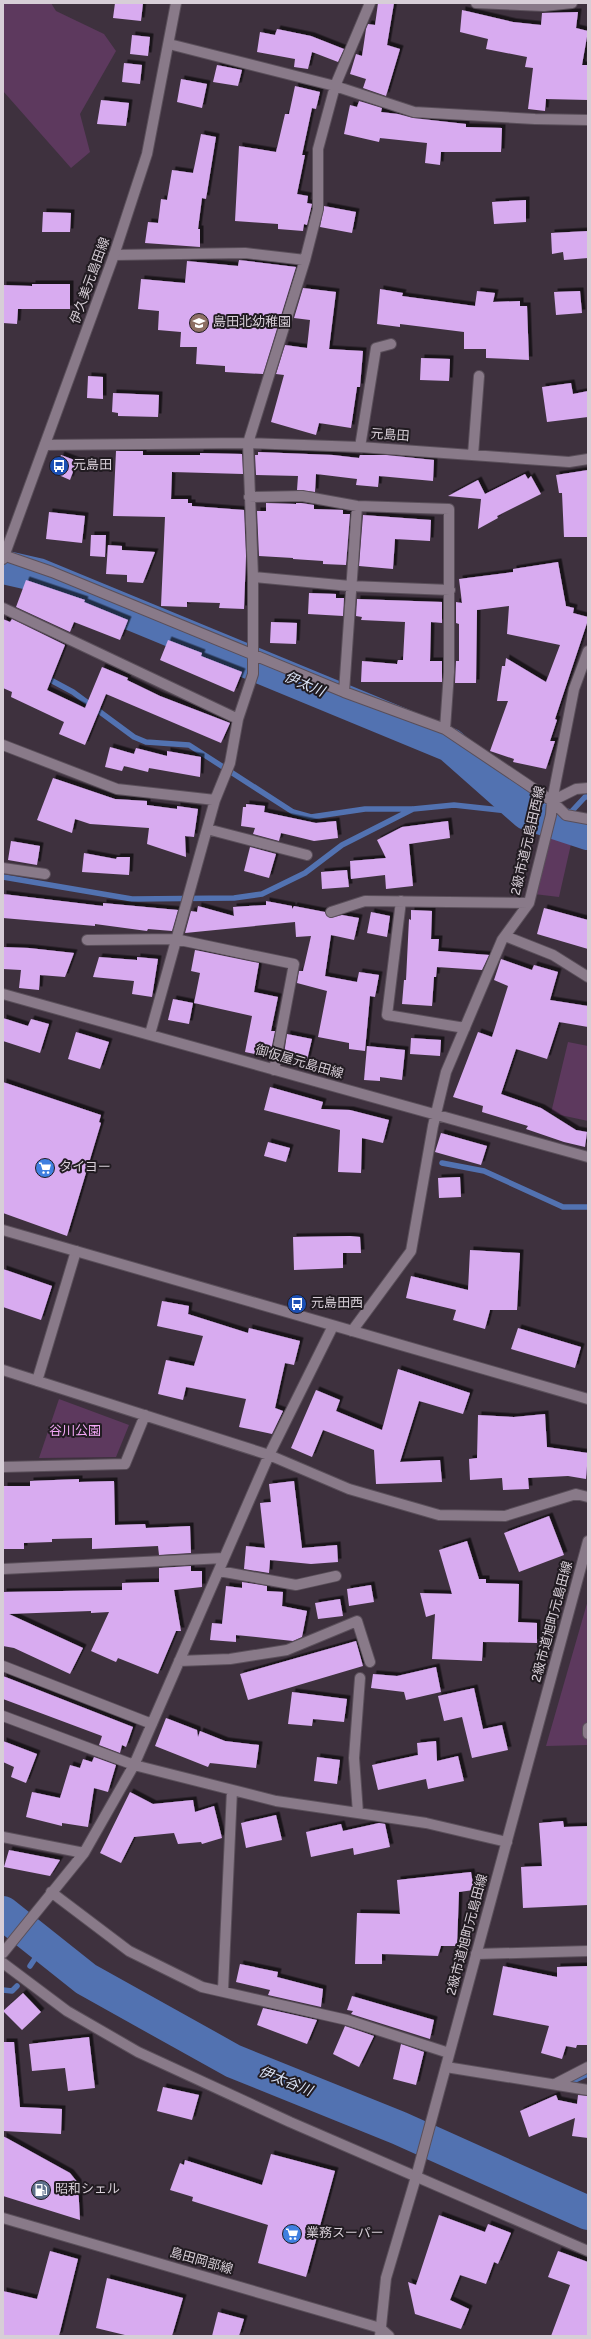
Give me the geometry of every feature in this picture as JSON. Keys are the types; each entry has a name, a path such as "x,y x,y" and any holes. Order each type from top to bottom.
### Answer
{"street":[{"name":"伊久美元島田線","path":"4,556 114,255 147,154 176,3"},
{"path":"150,1034 175,939 215,800 230,763 238,719 253,674 248,443 305,260 318,209 318,150 335,86 370,3"},
{"path":"476,3 544,6 572,3"},
{"path":"169,44 335,86 414,112 535,119 588,120"},
{"path":"114,255 245,253 305,260"},
{"path":"360,447 376,348 391,344"},
{"path":"473,455 479,376"},
{"name":"元島田","path":"45,445 248,443 360,447 569,462 588,459"},
{"path":"249,496 302,496 356,506 449,509 449,672 445,729"},
{"path":"344,692 356,506"},
{"path":"4,556 52,572 253,657 445,729 552,801 566,815 588,819"},
{"path":"252,577 350,586 450,590"},
{"path":"3,608 238,719"},
{"name":"2級市道元島田西線","path":"352,1331 411,1251 436,1116 446,1072 505,936 529,903 548,824 574,689 588,651"},
{"path":"3,745 117,790 215,800"},
{"path":"552,801 576,790 588,788"},
{"path":"207,829 307,855"},
{"path":"3,868 45,874"},
{"path":"401,901 387,1015 465,1028"},
{"path":"331,912 365,902 401,901 529,903"},
{"path":"505,936 553,955 588,977"},
{"path":"87,940 175,939 294,964 274,1070"},
{"name":"御仮屋元島田線","path":"3,994 588,1158"},
{"path":"3,1230 588,1399"},
{"path":"37,1381 76,1251"},
{"path":"3,1953 50,1892 84,1854 134,1765 269,1455 333,1326"},
{"path":"3,1370 269,1455 349,1489 439,1516 505,1516 576,1494 588,1497"},
{"path":"3,1467 125,1464 145,1415"},
{"name":"2級市道旭町元島田線","path":"380,2332 386,2278 416,2177 588,1541"},
{"path":"3,1569 224,1558"},
{"path":"219,1571 296,1585 336,1576"},
{"path":"179,1661 230,1659 287,1650 357,1621 370,1662"},
{"path":"3,1666 152,1724"},
{"path":"358,1813 354,1758 360,1678"},
{"path":"3,1716 134,1765 276,1801 426,1823 507,1842"},
{"path":"588,1728 588,1734"},
{"path":"223,1990 232,1790"},
{"path":"3,1837 84,1854"},
{"path":"50,1892 130,1951 202,1987 223,1990 347,2020 449,2052"},
{"path":"476,1954 588,1951"},
{"path":"3,1963 67,2011 138,2052 290,2122 588,2251"},
{"path":"446,2067 557,2083 588,2090"},
{"path":"557,2083 588,2067"},
{"name":"島田岡部線","path":"3,2218 389,2336"}],"green space":[{"path":"3,3 51,3 56,11 104,34 116,51 80,114 90,152 71,168 3,91"},
{"path":"548,835 571,844 559,897 534,894"},
{"path":"568,1042 588,1046 588,1121 551,1113"},
{"name":"谷川公園","path":"59,1399 129,1425 116,1457 39,1458"},
{"path":"588,1600 588,1745 546,1746"}],"building":[{"path":"115,3 143,3 141,21 113,18"},
{"path":"378,3 394,3 387,45 400,49 386,96 363,88 366,79 350,74 356,54 362,56 368,24 375,25"},
{"path":"462,10 513,22 541,25 542,13 578,12 576,28 588,31 582,65 588,65 588,100 546,99 545,111 528,109 533,68 525,67 527,57 486,49 488,39 460,32"},
{"path":"277,29 311,36 344,49 338,62 312,52 308,69 294,67 295,59 257,52 260,32 275,35"},
{"path":"132,35 150,37 148,56 130,54"},
{"path":"124,63 142,65 140,84 122,82"},
{"path":"217,65 242,70 238,86 213,82"},
{"path":"181,79 207,84 202,108 177,102"},
{"path":"295,86 320,92 316,109 312,108 302,155 305,155 297,194 308,196 307,203 312,204 307,225 304,224 303,231 278,229 278,224 235,221 239,146 276,152 285,114 289,114"},
{"path":"101,100 129,103 126,126 97,124"},
{"path":"359,101 382,108 381,112 413,118 466,124 466,127 502,128 501,152 441,152 440,165 425,163 427,143 380,138 379,142 344,134 350,105 357,107"},
{"path":"201,134 216,137 206,199 202,198 198,229 200,229 200,247 145,243 148,222 158,223 161,199 167,200 172,170 193,173"},
{"path":"526,200 526,222 494,224 492,202"},
{"path":"324,206 356,212 352,233 320,227"},
{"path":"43,212 71,213 70,232 42,232"},
{"path":"588,231 588,258 564,260 563,252 552,254 551,233"},
{"path":"239,260 296,267 263,374 225,372 225,366 196,364 197,347 180,347 181,332 158,330 159,311 138,309 141,279 185,283 187,261 238,266"},
{"path":"32,284 70,284 70,309 18,309 17,324 3,323 3,285 32,286"},
{"path":"303,288 336,292 329,349 363,351 360,387 357,387 351,428 319,423 316,435 271,422 284,375 276,374 285,345 307,348 310,320 294,318"},
{"path":"380,289 403,293 402,296 475,306 477,291 495,293 493,302 520,301 520,306 527,306 529,360 486,358 486,349 464,349 464,332 400,324 400,327 377,324"},
{"path":"580,291 582,313 556,315 554,292"},
{"path":"421,358 450,359 449,381 420,380"},
{"path":"88,376 103,377 103,399 87,398"},
{"path":"571,383 573,394 588,391 588,417 547,422 542,387"},
{"path":"113,393 159,395 158,417 118,416 118,413 112,412"},
{"path":"116,451 143,451 143,455 200,455 200,453 242,454 243,474 172,472 171,499 188,499 188,503 192,503 192,506 244,510 246,556 244,609 219,608 220,603 187,602 187,607 161,606 165,517 113,516"},
{"path":"258,452 333,455 359,458 360,455 386,455 434,460 433,481 379,476 378,487 356,485 357,479 316,474 315,492 297,490 298,476 256,475 255,455 258,455"},
{"path":"61,455 77,461 70,480 54,473"},
{"path":"588,470 588,537 564,537 562,493 559,493 556,475"},
{"path":"525,474 528,479 531,476 541,494 497,516 498,518 478,529 481,499 448,496 478,480 485,494"},
{"path":"266,503 301,503 314,505 314,509 343,510 343,514 350,514 346,565 323,564 323,561 259,556 257,511 266,511"},
{"path":"49,512 85,516 82,543 46,539"},
{"path":"363,515 431,520 430,541 395,539 393,569 359,566"},
{"path":"91,535 106,535 105,557 90,556"},
{"path":"108,545 122,546 122,550 155,552 143,583 127,582 127,575 106,574"},
{"path":"558,562 566,606 574,608 573,613 588,617 588,620 555,719 557,720 550,741 555,741 546,769 513,762 514,759 490,751 508,701 497,701 502,666 505,666 506,658 546,682 560,645 507,634 509,606 477,610 476,683 455,683 456,661 459,661 459,624 456,623 456,602 462,603 459,579 513,572 513,569"},
{"path":"26,580 85,600 84,602 128,620 120,640 74,622 70,632 16,607"},
{"path":"309,593 336,594 336,598 344,598 343,616 308,614"},
{"path":"357,599 442,602 442,623 431,622 430,661 442,661 442,682 361,682 362,661 397,664 398,660 403,660 405,622 361,620 362,617 356,616"},
{"path":"3,619 10,622 12,619 65,645 47,690 85,708 102,667 128,678 127,680 160,696 230,723 221,743 106,694 85,745 59,734 64,722 11,697 12,692 3,688"},
{"path":"271,622 297,623 296,644 270,643"},
{"path":"168,640 202,653 201,656 242,672 234,692 160,660"},
{"path":"110,747 134,754 136,748 167,756 167,751 201,757 200,777 149,768 148,772 124,766 122,771 105,767"},
{"path":"53,778 115,799 147,801 147,805 177,809 177,806 198,809 194,837 185,836 186,857 147,844 149,828 90,824 75,819 72,833 37,820"},
{"path":"246,804 265,806 264,812 316,823 336,821 338,838 314,841 281,833 279,841 253,834 255,828 241,826 243,807 246,807"},
{"path":"448,821 450,838 409,844 413,886 386,889 385,875 351,879 350,861 386,858 377,840 402,827"},
{"path":"11,841 40,846 37,865 8,860"},
{"path":"250,847 276,854 269,878 244,871"},
{"path":"84,853 116,859 117,857 130,857 129,875 82,872"},
{"path":"347,870 349,887 322,889 321,872"},
{"path":"3,894 103,906 103,903 178,910 172,931 148,929 147,931 95,924 95,926 3,918"},
{"path":"266,901 292,906 292,909 294,906 325,912 330,918 342,915 359,918 354,940 331,935 325,976 357,982 359,972 379,975 375,997 370,996 365,1051 349,1049 349,1043 318,1037 327,991 297,983 299,971 303,971 311,936 296,937 295,922 185,933 191,911 197,912 198,906 234,916 233,907 266,905"},
{"path":"544,908 588,920 588,949 537,934"},
{"path":"411,910 432,911 431,939 439,939 438,951 489,955 482,970 437,967 436,977 434,977 432,1006 402,1004 404,980 406,980 409,919 411,920"},
{"path":"371,912 390,916 387,937 367,933"},
{"path":"3,947 74,953 65,977 40,975 39,990 19,988 21,970 3,969"},
{"path":"195,950 259,963 254,992 278,997 271,1031 275,1031 271,1050 266,1049 265,1056 245,1052 252,1016 194,1003 200,973 191,971"},
{"path":"99,957 137,960 137,957 158,959 152,997 132,994 134,981 93,977"},
{"path":"501,959 532,970 534,965 558,972 550,1000 588,1006 588,1027 559,1022 547,1059 516,1049 501,1094 541,1108 576,1130 587,1132 585,1147 564,1142 526,1129 528,1126 482,1112 483,1106 453,1097 478,1032 492,1037 508,986 494,980"},
{"path":"173,999 193,1003 189,1024 168,1020"},
{"path":"3,1018 28,1026 31,1019 49,1024 40,1053 3,1041"},
{"path":"76,1032 109,1042 100,1069 68,1059"},
{"path":"287,1034 312,1039 307,1060 284,1054"},
{"path":"411,1038 441,1040 440,1056 410,1054"},
{"path":"367,1046 405,1050 402,1080 380,1077 380,1081 364,1080"},
{"name":"タイヨー","path":"3,1082 101,1115 99,1122 101,1123 67,1236 3,1213"},
{"path":"270,1087 323,1102 321,1109 350,1110 389,1120 383,1143 362,1138 361,1173 338,1172 340,1130 264,1110"},
{"path":"441,1133 487,1146 481,1165 435,1152"},
{"path":"268,1142 290,1148 286,1162 264,1156"},
{"path":"460,1177 461,1197 439,1198 438,1178"},
{"path":"293,1237 360,1237 361,1253 343,1253 343,1268 294,1270"},
{"path":"470,1250 520,1253 517,1310 490,1310 485,1329 453,1320 456,1310 406,1298 411,1276 468,1290"},
{"path":"3,1269 52,1286 41,1320 3,1307"},
{"path":"162,1301 189,1306 188,1314 248,1333 249,1328 300,1341 294,1365 285,1363 275,1408 283,1411 272,1434 239,1427 246,1399 186,1387 183,1400 158,1394 166,1360 194,1366 203,1336 157,1326"},
{"path":"518,1328 581,1347 575,1368 511,1349"},
{"path":"398,1369 470,1393 463,1414 419,1401 400,1462 440,1460 442,1482 376,1484 374,1450 323,1430 312,1457 291,1448 316,1390 340,1400 336,1411 382,1430"},
{"path":"545,1414 547,1447 588,1453 586,1479 568,1476 528,1478 529,1489 503,1490 502,1478 470,1480 469,1459 477,1458 478,1415 514,1417"},
{"path":"79,1479 79,1482 114,1481 115,1525 145,1524 146,1528 190,1526 191,1553 159,1555 158,1546 92,1549 92,1538 52,1539 52,1542 24,1543 24,1549 4,1549 4,1486 30,1486 30,1481"},
{"path":"294,1481 302,1548 337,1545 338,1562 311,1564 270,1560 269,1573 244,1569 246,1546 265,1548 260,1503 271,1502 269,1484"},
{"path":"549,1516 564,1555 519,1572 504,1533"},
{"path":"467,1541 479,1579 486,1579 486,1583 519,1584 518,1622 537,1623 537,1643 483,1642 482,1661 432,1659 435,1614 426,1617 420,1593 452,1594 439,1550"},
{"path":"191,1566 191,1571 202,1571 202,1587 174,1590 181,1631 176,1631 158,1674 118,1658 116,1662 91,1651 109,1612 91,1613 91,1611 9,1614 83,1648 70,1674 14,1648 3,1646 3,1592 122,1590 122,1583 159,1582 159,1568"},
{"path":"242,1582 267,1586 267,1591 283,1592 282,1606 307,1611 302,1637 293,1641 236,1635 236,1642 210,1640 212,1623 222,1624 226,1586 242,1588"},
{"path":"371,1585 374,1602 349,1606 347,1589"},
{"path":"340,1599 343,1616 318,1619 315,1603"},
{"path":"356,1641 363,1666 248,1700 240,1674"},
{"path":"436,1667 441,1692 406,1700 404,1692 371,1688 373,1674 397,1676"},
{"path":"3,1676 133,1727 126,1747 122,1745 120,1753 99,1745 102,1736 3,1699"},
{"path":"474,1688 483,1729 502,1725 508,1750 472,1758 462,1717 444,1721 438,1696"},
{"path":"292,1692 347,1699 344,1722 313,1719 312,1726 288,1724"},
{"path":"166,1718 197,1730 198,1737 200,1731 225,1741 259,1745 256,1768 210,1763 208,1767 155,1746"},
{"path":"3,1741 37,1754 26,1783 11,1777 14,1767 3,1762"},
{"path":"436,1741 437,1761 458,1756 464,1781 428,1789 426,1779 378,1790 372,1765 418,1755 417,1743"},
{"path":"94,1757 116,1765 108,1792 94,1788 88,1827 62,1823 62,1826 26,1817 32,1792 60,1798 70,1765 80,1768 83,1759 92,1762"},
{"path":"317,1757 340,1760 337,1784 314,1781"},
{"path":"130,1792 153,1804 193,1800 195,1812 214,1806 222,1838 202,1844 201,1842 178,1844 174,1833 134,1837 121,1863 100,1853"},
{"path":"276,1815 282,1840 246,1848 241,1823"},
{"path":"563,1821 564,1827 588,1826 588,1905 523,1908 521,1867 542,1866 539,1823"},
{"path":"379,1823 385,1824 390,1847 354,1855 353,1848 311,1857 306,1832 341,1824 343,1831"},
{"path":"9,1850 60,1860 50,1876 4,1867"},
{"path":"471,1872 474,1890 459,1892 457,1946 441,1946 438,1956 382,1954 382,1964 355,1964 357,1913 400,1914 397,1880"},
{"path":"240,1964 278,1972 277,1977 323,1989 321,2007 268,1995 270,1990 236,1982"},
{"path":"503,1966 557,1977 557,1967 588,1966 588,2045 577,2045 576,2048 566,2046 562,2059 541,2053 549,2026 493,2015"},
{"path":"23,1993 41,2012 22,2030 3,2011"},
{"path":"352,1996 434,2020 430,2039 351,2014 353,2011 347,2010"},
{"path":"263,2008 317,2020 307,2044 257,2025"},
{"path":"345,2026 374,2036 359,2067 333,2054"},
{"path":"89,2037 95,2088 68,2091 65,2068 32,2071 29,2044"},
{"path":"3,2042 14,2042 20,2107 62,2109 61,2134 3,2131"},
{"path":"401,2044 424,2052 416,2085 393,2079"},
{"path":"163,2087 199,2095 192,2120 157,2111"},
{"path":"556,2095 558,2100 577,2104 578,2095 588,2096 588,2138 572,2136 575,2118 529,2137 520,2111"},
{"name":"昭和シェル","path":"3,2136 70,2173 78,2183 80,2220 3,2196"},
{"name":"業務スーパー","path":"271,2154 335,2171 306,2277 258,2263 268,2225 192,2201 193,2197 170,2190 180,2163 184,2165 185,2160 262,2185"},
{"path":"439,2215 485,2232 488,2224 511,2233 498,2264 494,2262 486,2284 460,2275 450,2300 469,2309 461,2329 415,2314 408,2282 416,2285"},
{"path":"50,2251 78,2259 59,2336 3,2336 3,2291 37,2299"},
{"path":"558,2251 588,2262 588,2336 551,2336 570,2285 548,2277"},
{"path":"107,2278 183,2298 172,2336 129,2336 96,2328"},
{"path":"218,2312 244,2319 239,2336 212,2336"}],"waterway":[{"name":"伊太川","path":"3,567 38,575 450,745 527,813 588,833"},
{"path":"45,677 73,692 134,737 146,742 189,745 293,812 311,817 365,809 412,809"},
{"path":"559,825 585,797 588,797"},
{"path":"3,877 132,899 234,898 262,894 305,873 342,845 413,809 454,805 527,813"},
{"path":"442,1163 484,1171 563,1207 588,1207"},
{"name":"伊太谷川","path":"3,1913 86,1979 233,2061 399,2128 588,2213"},
{"path":"30,1966 44,1945"},
{"path":"3,1990 12,1991 17,1986"},
{"path":"575,2080 588,2074"}],"place":[{"name":"島田北幼稚園","path":"199,323"},
{"name":"元島田","path":"59,466"},
{"name":"タイヨー","path":"45,1168"},
{"name":"元島田西","path":"297,1304"},
{"name":"昭和シェル","path":"41,2190"},
{"name":"業務スーパー","path":"292,2234"}]}
